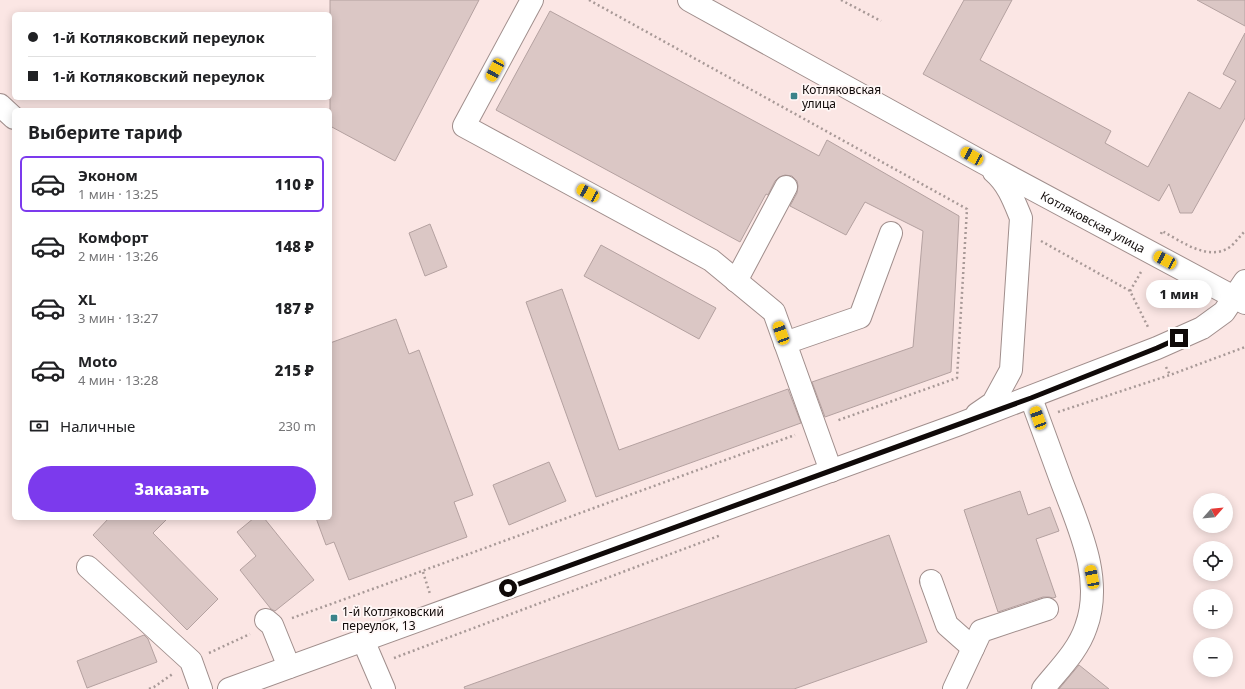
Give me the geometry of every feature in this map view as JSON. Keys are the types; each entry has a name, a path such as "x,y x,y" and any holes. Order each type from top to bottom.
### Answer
{"street":[{"path":"532,0 464,126 711,260 774,312 831,471"},
{"name":"Котляковская улица","path":"689,0 984,163 1242,294"},
{"path":"0,105 12,116"},
{"path":"957,425 980,413 993,403 1011,370 1021,218 1013,196 1001,178 984,163"},
{"path":"736,281 786,187"},
{"path":"785,343 860,317 891,233"},
{"path":"229,689 265,683 288,667 1031,398 1157,348 1202,328 1224,312 1242,294"},
{"path":"1031,398 1085,544 1092,577 1091,604 1087,626 1076,649 1043,689"},
{"path":"88,567 191,661 201,689"},
{"path":"931,581 947,625 973,648"},
{"path":"954,689 981,631 1047,609"},
{"path":"269,623 288,667"},
{"path":"363,640 384,689"}],"path":[{"path":"149,689 191,661 269,623 423,572 644,490 957,378 967,209 589,0"},
{"path":"841,0 880,21"},
{"path":"1162,231 1193,248 1216,252 1229,248 1245,231"},
{"path":"1040,240 1130,291 1142,314"},
{"path":"1038,418 1170,375 1245,347"},
{"path":"373,666 727,533"}],"building":[{"path":"330,0 479,0 395,161 332,127 332,108 330,108 330,100 332,100 332,12 330,12"},
{"path":"964,0 1012,0 980,60 1111,131 1105,143 1148,167 1189,92 1220,109 1236,81 1223,74 1245,33 1245,118 1192,213 1180,213 1169,184 1159,201 923,74"},
{"path":"1197,0 1245,0 1245,26"},
{"path":"550,11 819,156 827,140 959,216 951,372 825,417 812,382 913,347 923,231 865,202 846,235 790,206 797,193 798,186 797,181 792,176 785,175 779,177 775,181 768,195 766,194 740,242 496,110"},
{"path":"430,224 447,267 425,276 409,233"},
{"path":"601,245 716,308 699,339 584,276"},
{"path":"562,289 619,450 788,389 801,423 596,497 526,302"},
{"path":"396,319 409,354 419,350 473,495 454,502 467,537 349,580 334,542 326,545 317,520 332,520 332,342"},
{"path":"549,462 566,501 509,525 493,485"},
{"path":"1020,491 1028,515 1050,507 1059,531 1036,539 1056,597 1043,597 998,612 964,510"},
{"path":"107,520 166,520 153,533 218,599 187,630 93,535"},
{"path":"252,520 266,520 314,580 275,611 271,609 240,570 256,556 237,532"},
{"path":"889,535 927,642 794,689 465,689 464,687"},
{"path":"144,635 148,639 157,662 87,688 77,661"},
{"path":"1079,665 1109,689 1059,689"}],"place":[{"name":"Котляковская улица","path":"794,96"},
{"name":"1-й Котляковский переулок, 13","path":"334,618"}],"route":[{"path":"508,588 1031,398 1179,338"}]}
